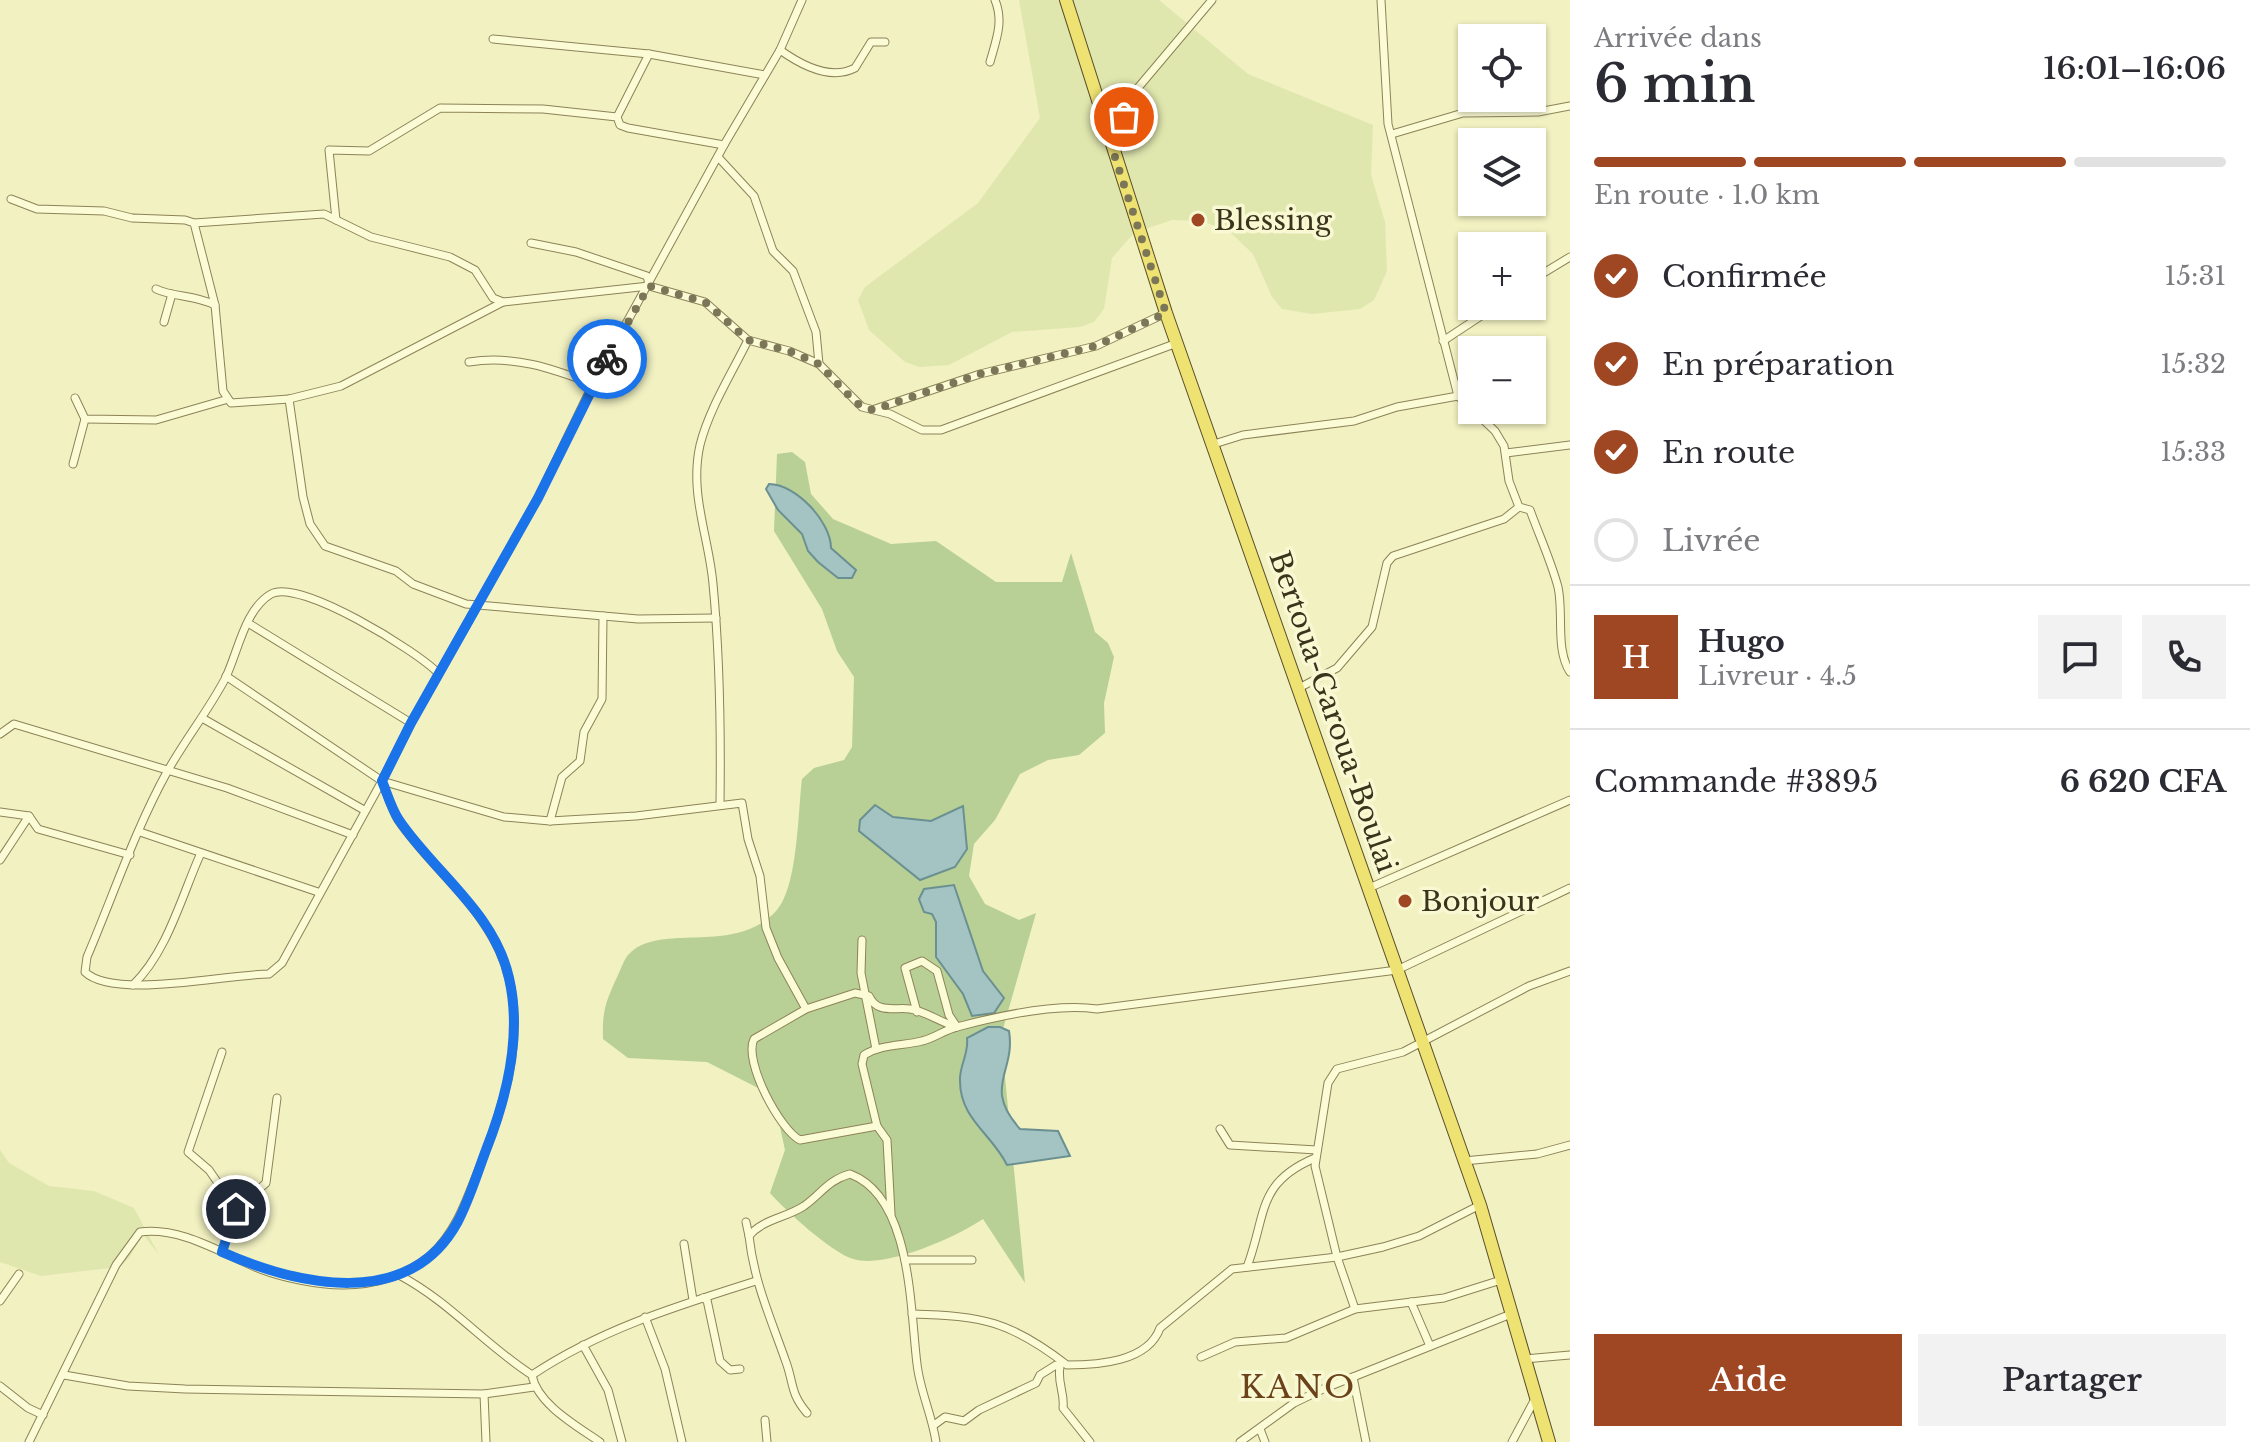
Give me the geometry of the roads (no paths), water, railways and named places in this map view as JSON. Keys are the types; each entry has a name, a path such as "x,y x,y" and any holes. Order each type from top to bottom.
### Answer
{"highway":[{"name":"Bertoua-Garoua-Boulai","path":"1066,0 1166,313 1480,1205 1549,1442"}],"street":[{"path":"438,673 341,610 302,595 275,592 248,623 226,676 167,772 87,957 85,972 106,983 133,985 269,974 282,963 438,673 538,498 593,384 724,145 780,50 802,0"},
{"path":"990,62 999,29 1000,14 995,0"},
{"path":"1111,145 1137,89 1212,0"},
{"path":"1214,444 1243,435 1354,421 1397,407 1458,396 1392,134 1381,0"},
{"path":"493,39 649,54 765,75"},
{"path":"780,50 802,65 835,73 855,68 871,42 885,42"},
{"path":"649,54 617,117 620,125 724,145"},
{"path":"336,220 329,150 369,151 440,108 463,105 543,109 617,117"},
{"path":"1392,134 1463,113 1538,112 1570,106"},
{"path":"718,157 754,196 773,251 793,271 816,332 819,364"},
{"path":"11,199 37,209 104,211 132,218 194,223 324,214 371,237 450,257 475,270 493,298 503,302"},
{"path":"194,223 215,305 225,400"},
{"path":"531,243 630,268 647,276 649,286"},
{"path":"1546,272 1570,257"},
{"path":"85,419 156,420 225,400 242,403 289,399 341,386 503,302 649,286 705,302 748,340 789,351 819,364 856,403 922,430 941,430 1177,343"},
{"path":"156,289 172,294 193,294 215,305"},
{"path":"164,322 172,294"},
{"path":"873,410 980,374 1096,346 1166,313"},
{"path":"1443,341 1475,320"},
{"path":"720,804 716,618 713,579 700,526 697,471 701,444 748,340"},
{"path":"469,362 495,358 541,364 593,384"},
{"path":"73,464 85,419 75,398"},
{"path":"289,399 303,497 310,524 321,543 355,559 396,571 443,597 477,604 603,616 716,618"},
{"path":"1488,424 1495,431 1506,453 1509,481 1519,507"},
{"path":"1506,453 1570,445"},
{"path":"1299,688 1337,668 1372,627 1387,563 1393,556 1504,519 1519,507"},
{"path":"1519,507 1530,510 1558,586 1563,619 1563,662 1570,672"},
{"path":"550,821 562,777 580,761 584,732 602,699 603,616"},
{"path":"248,623 411,723"},
{"path":"226,676 382,781 504,817 550,821 636,816 742,803 748,839 760,876 766,928 778,958 806,1009"},
{"path":"202,718 364,810"},
{"path":"0,734 14,724 227,788 353,835"},
{"path":"29,1442 116,1265 140,1232 154,1230 173,1234 263,1270 343,1285 399,1275 430,1256 457,1223 493,1134 508,1083 513,1003 505,963 486,926 410,836 396,816 382,781"},
{"path":"1369,888 1570,800"},
{"path":"0,812 29,816 38,829 130,855"},
{"path":"0,860 29,816"},
{"path":"140,832 200,855 318,892"},
{"path":"133,985 147,971 161,945 200,855"},
{"path":"891,1214 887,1140 877,1126 862,1064 864,1055 876,1049 901,1042 919,1042 957,1027 1070,1005 1097,1009 1397,970 1570,888"},
{"path":"862,940 861,973 872,1002 884,1009 917,1012 957,1027"},
{"path":"917,1012 905,968 922,961 937,971 949,1015 957,1027"},
{"path":"1355,1309 1337,1257 1316,1154 1328,1083 1337,1069 1403,1052 1529,986 1570,971"},
{"path":"869,996 855,993 806,1009 751,1044 762,1088 776,1115 800,1140 877,1126"},
{"path":"869,996 876,1049"},
{"path":"222,1052 188,1152 209,1170 236,1209"},
{"path":"222,1252 236,1209 266,1183 277,1098"},
{"path":"1220,1129 1230,1145 1316,1154"},
{"path":"1464,1161 1537,1154 1570,1145"},
{"path":"1247,1267 1273,1186 1290,1168 1316,1154"},
{"path":"749,1236 754,1229 806,1205 828,1183 850,1174 865,1184 898,1226 917,1367 936,1442"},
{"path":"912,1314 963,1315 994,1321 1026,1334 1067,1365 1098,1363 1140,1351 1157,1338 1160,1328 1221,1275 1247,1267 1337,1257 1419,1236 1480,1205"},
{"path":"746,1222 756,1281 786,1359 795,1398 807,1413"},
{"path":"684,1244 693,1300"},
{"path":"905,1260 972,1260"},
{"path":"0,1301 19,1274"},
{"path":"399,1275 452,1308 508,1360 532,1375 534,1387 553,1407 600,1442"},
{"path":"1201,1357 1235,1342 1286,1338 1355,1309 1452,1296 1501,1280"},
{"path":"532,1375 583,1345 645,1317 756,1281"},
{"path":"703,1298 707,1300 720,1361 730,1370 740,1369"},
{"path":"1411,1302 1430,1346"},
{"path":"1240,1442 1294,1403 1511,1314"},
{"path":"645,1317 665,1369 682,1442"},
{"path":"583,1345 608,1390 622,1442"},
{"path":"1524,1359 1570,1355"},
{"path":"934,1425 945,1417 964,1421 979,1410 1036,1383 1040,1375 1056,1365 1060,1367 1057,1381 1064,1397 1063,1408 1090,1442"},
{"path":"64,1375 128,1386 185,1389 484,1394 534,1387"},
{"path":"1353,1377 1366,1442"},
{"path":"0,1386 28,1408 43,1415"},
{"path":"484,1394 486,1442"},
{"path":"1512,1442 1535,1397"},
{"path":"765,1420 767,1442"},
{"path":"1260,1429 1265,1442"}],"water":[{"path":"769,484 790,490 819,516 831,548 856,570 852,578 838,578 808,551 802,534 778,510 766,489"},
{"path":"875,805 893,817 931,821 963,806 967,849 955,867 920,880 859,831 860,820"},
{"path":"954,885 983,971 1004,998 994,1013 972,1016 963,994 936,957 936,922 932,914 924,912 919,899 924,889"},
{"path":"988,1027 1009,1031 1010,1046 1002,1090 1009,1114 1020,1129 1058,1131 1070,1156 1007,1165 971,1116 961,1094 960,1081 967,1038"}],"place":[{"name":"Blessing","path":"1198,220"},
{"name":"Bonjour","path":"1405,901"}],"district":[{"name":"KANO","path":"1298,1387"}]}
